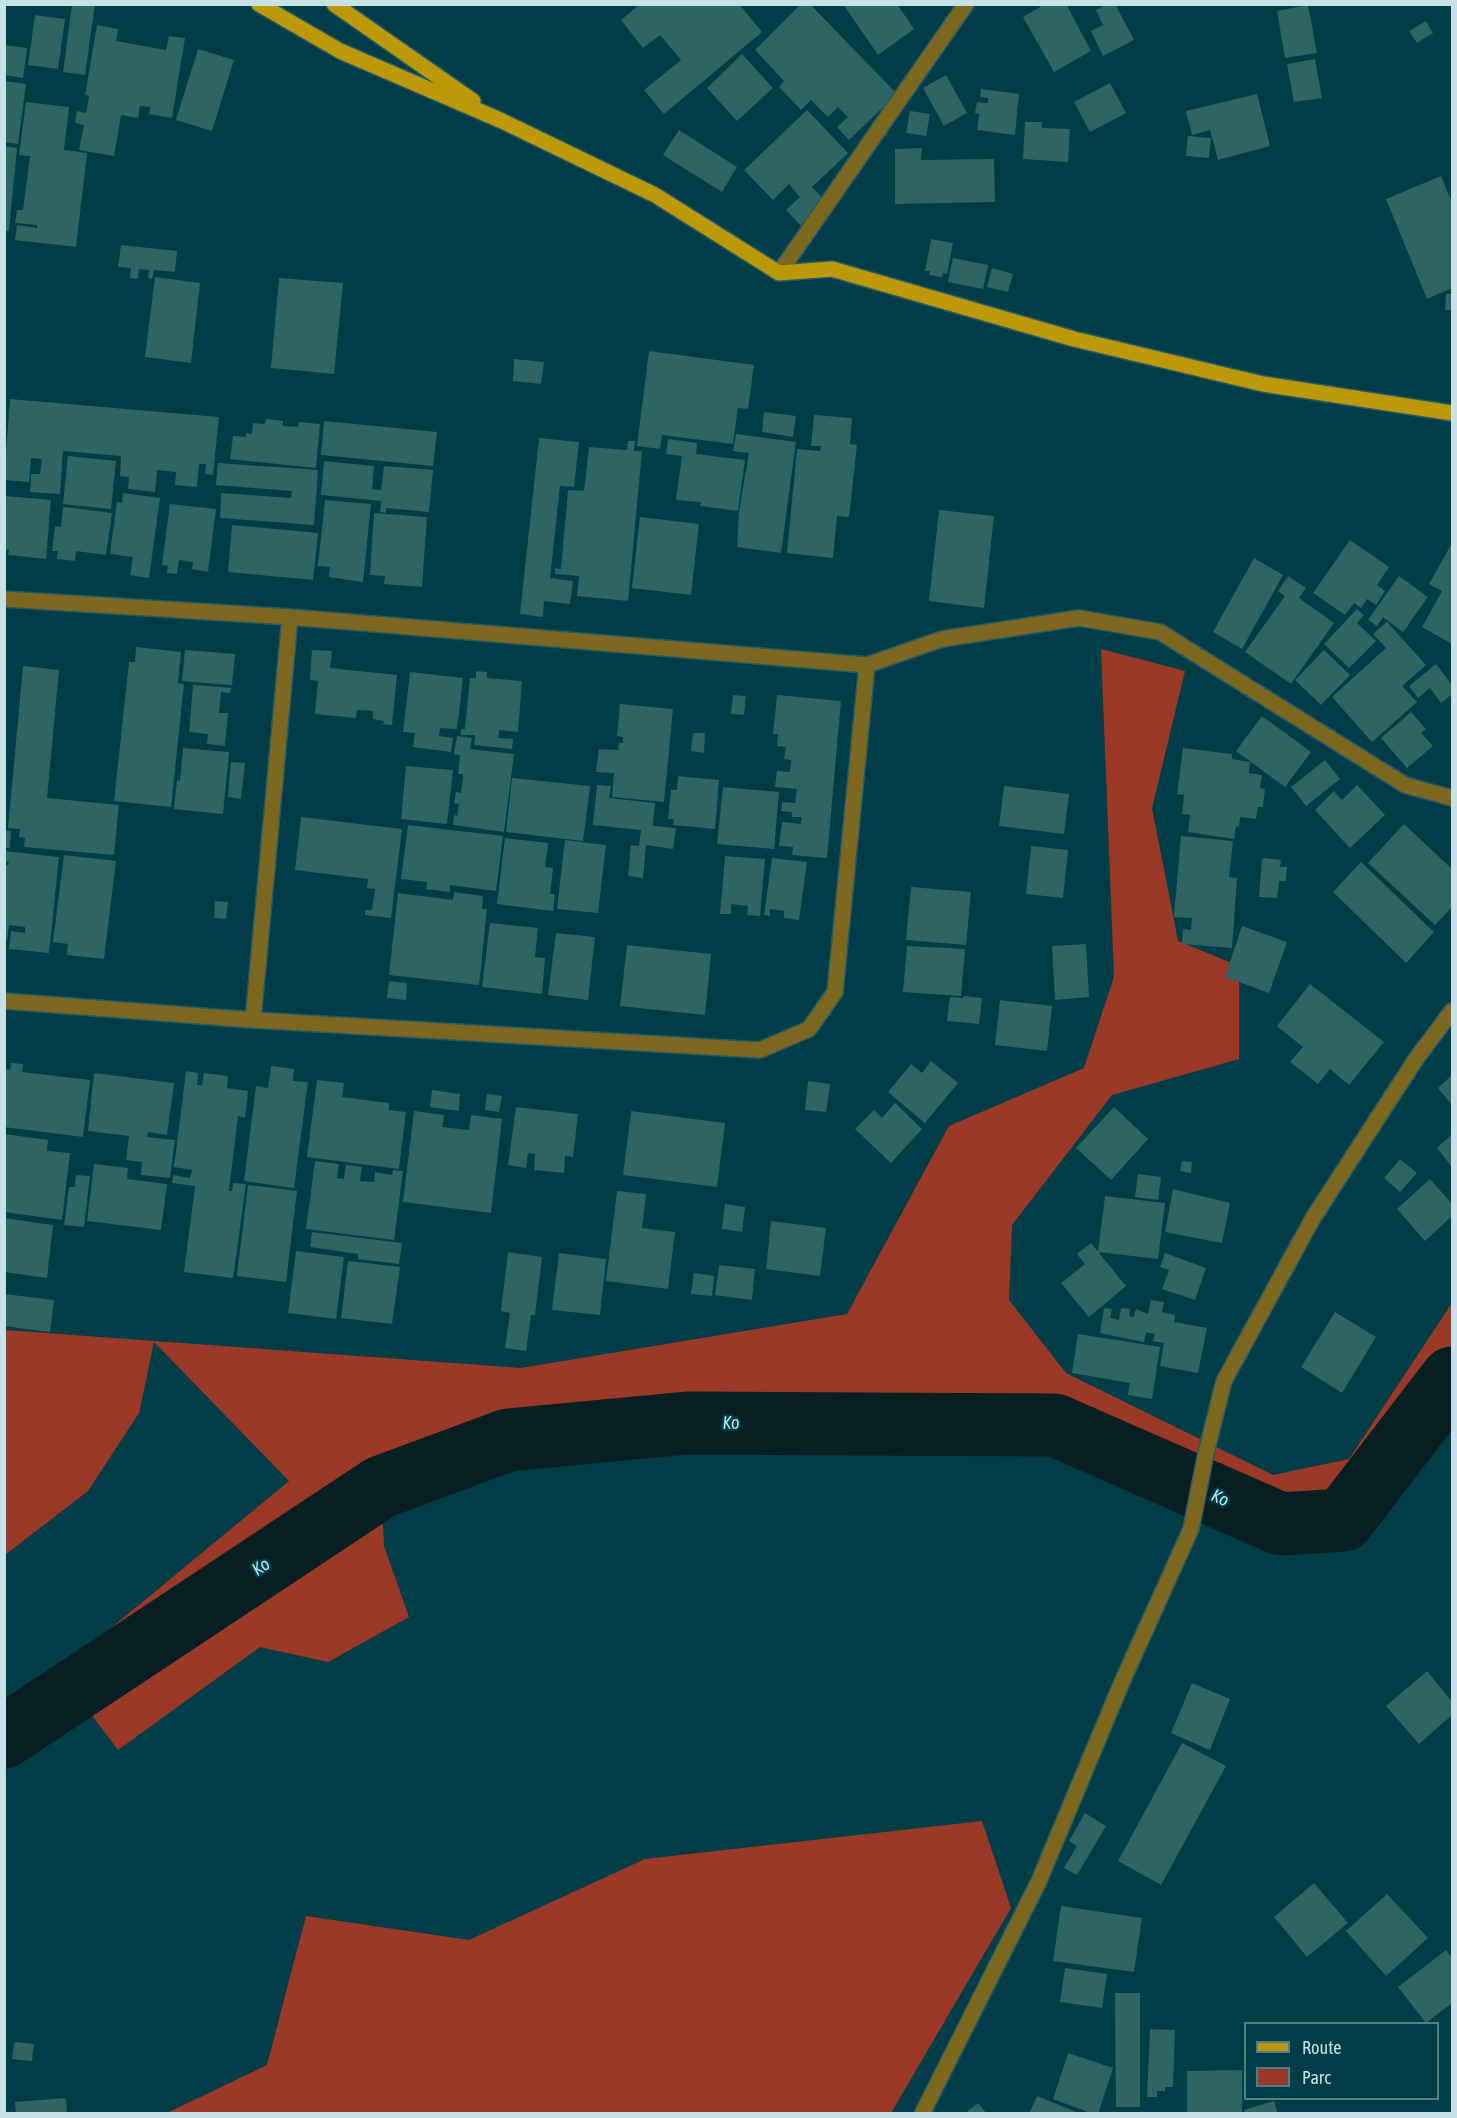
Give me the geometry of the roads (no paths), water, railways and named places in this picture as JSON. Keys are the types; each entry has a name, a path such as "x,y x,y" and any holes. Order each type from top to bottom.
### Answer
{"main road":[{"path":"259,4 340,51 500,120 655,195 779,273 832,269 1074,339 1263,384 1452,412"},
{"path":"334,4 500,120"}],"street":[{"path":"779,273 966,4"},
{"path":"4,599 290,617 867,665 942,639 1079,618 1160,632 1405,785 1452,798"},
{"path":"254,1020 290,617"},
{"path":"4,1001 254,1020 760,1050 809,1029 835,992 867,665"},
{"path":"922,2114 1039,1881 1122,1682 1191,1529 1206,1453 1224,1381 1312,1218 1416,1059 1452,1011"}],"waterway":[{"name":"Ko","path":"4,1737 381,1487 508,1440 687,1423 1055,1425 1281,1524 1343,1520 1452,1378"}]}
